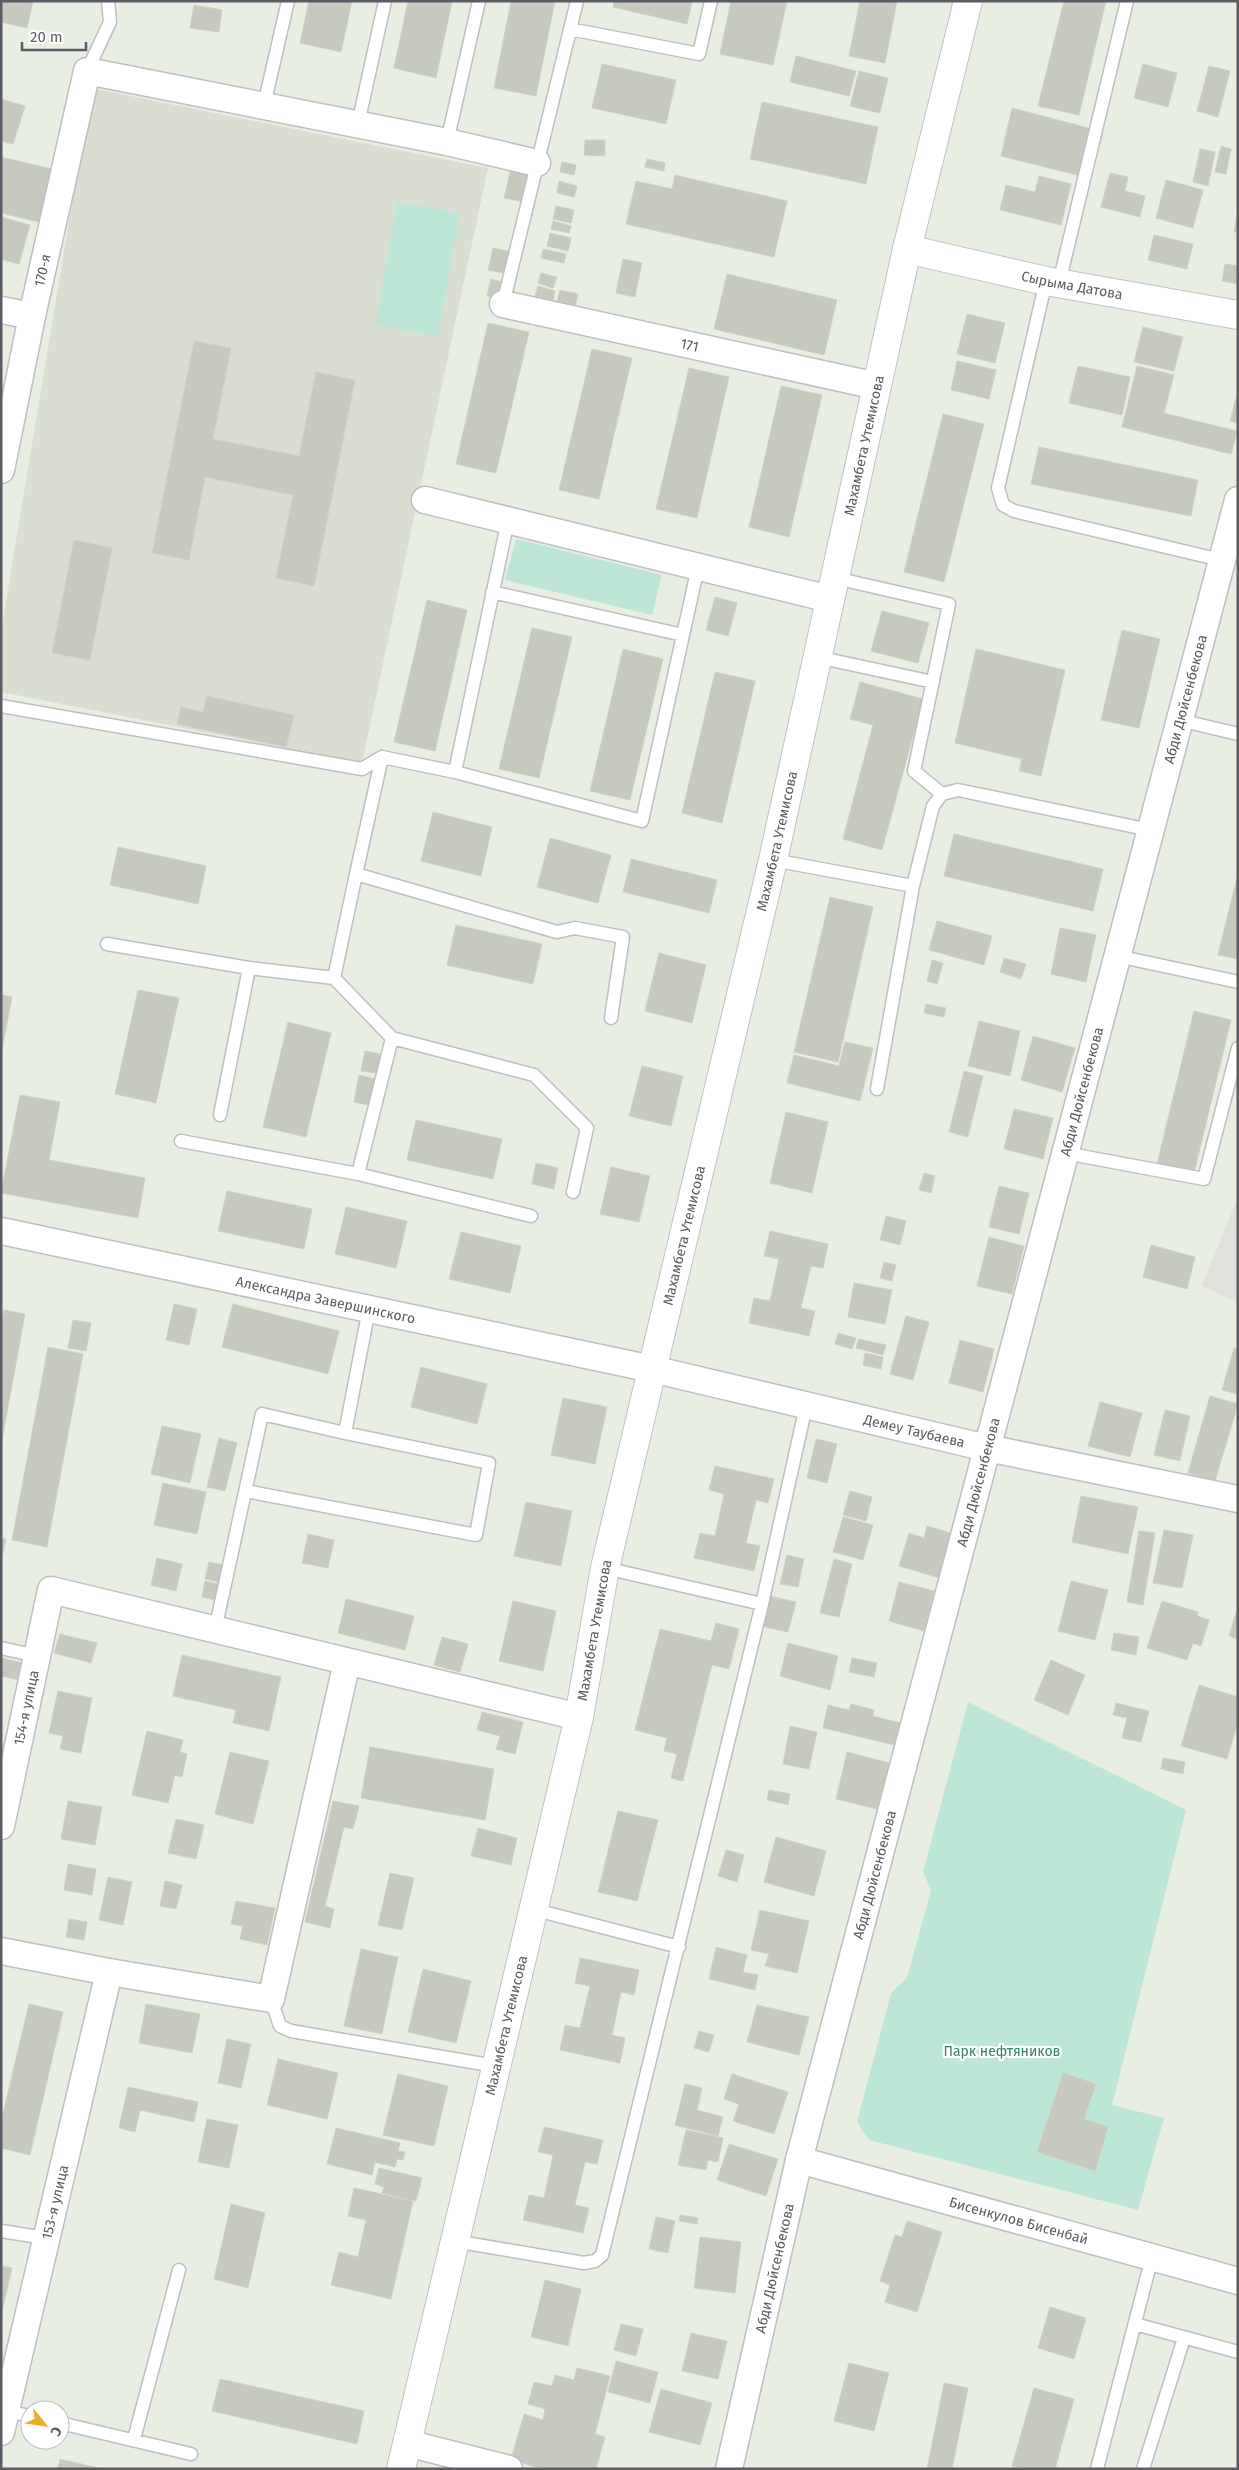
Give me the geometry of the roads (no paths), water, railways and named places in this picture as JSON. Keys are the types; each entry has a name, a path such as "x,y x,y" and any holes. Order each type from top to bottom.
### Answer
{"street":[{"name":"Махамбета Утемисова","path":"404,2456 579,1717 605,1568 773,860 907,249 968,1"},
{"path":"87,71 358,124 537,162"},
{"name":"170-я","path":"1,470 32,316 87,71"},
{"name":"Сырыма Датова","path":"907,249 1052,282 1238,315"},
{"name":"171","path":"503,304 877,386"},
{"path":"1,310 32,316"},
{"path":"425,500 698,567 832,589"},
{"name":"Абди Дюйсенбекова","path":"729,2469 800,2160 1116,956 1238,500"},
{"name":"Александра Завершинского","path":"1,1231 652,1369"},
{"name":"Демеу Таубаева","path":"652,1369 987,1448 1238,1499"},
{"name":"154-я улица","path":"1,1826 51,1590 215,1630"},
{"path":"215,1630 579,1717"},
{"path":"1,1951 109,1972 271,1998 347,1662"},
{"name":"153-я улица","path":"13,2420 45,2238 109,1972"},
{"name":"Бисенкулов Бисенбай","path":"800,2160 1238,2281"},
{"path":"404,2456 509,2469"}],"lane":[{"path":"87,71 110,22 108,1"},
{"path":"264,105 288,1"},
{"path":"358,124 385,1"},
{"path":"447,142 479,1"},
{"path":"503,304 577,1"},
{"path":"570,29 699,54 711,1"},
{"path":"1127,1 998,488 1003,505 1014,511 1221,560"},
{"path":"455,772 508,520"},
{"path":"1,706 362,769 382,757 455,772 642,821 698,567"},
{"path":"832,589 949,604 914,771 942,794"},
{"path":"492,592 682,635"},
{"path":"817,658 933,682"},
{"path":"1179,720 1238,734"},
{"path":"334,978 382,757"},
{"path":"877,1089 913,886 933,806 942,794 958,790 1150,830"},
{"path":"773,860 913,886"},
{"path":"356,874 558,932 575,928 623,937 611,1018"},
{"path":"107,944 249,968 334,978 392,1038 534,1075 587,1128 573,1192"},
{"path":"1116,956 1238,982"},
{"path":"220,1116 249,968"},
{"path":"358,1174 392,1038"},
{"path":"1065,1153 1204,1179 1238,1048"},
{"path":"181,1141 358,1174 532,1216"},
{"path":"345,1433 369,1309"},
{"path":"454,2241 584,2263 595,2261 602,2254 762,1604 806,1406"},
{"path":"215,1630 262,1414 488,1462 476,1535 246,1491"},
{"path":"605,1568 762,1604"},
{"path":"1,1648 37,1656"},
{"path":"532,1909 679,1947"},
{"path":"271,1998 280,2026 291,2031 495,2066"},
{"path":"1,2231 45,2238"},
{"path":"1098,2469 1152,2257"},
{"path":"134,2439 179,2270"},
{"path":"1135,2324 1238,2352"},
{"path":"1143,2469 1184,2338"},
{"path":"70,2425 192,2454"}],"park label":[{"name":"Парк нефтяников","path":"1002,2051"}]}
